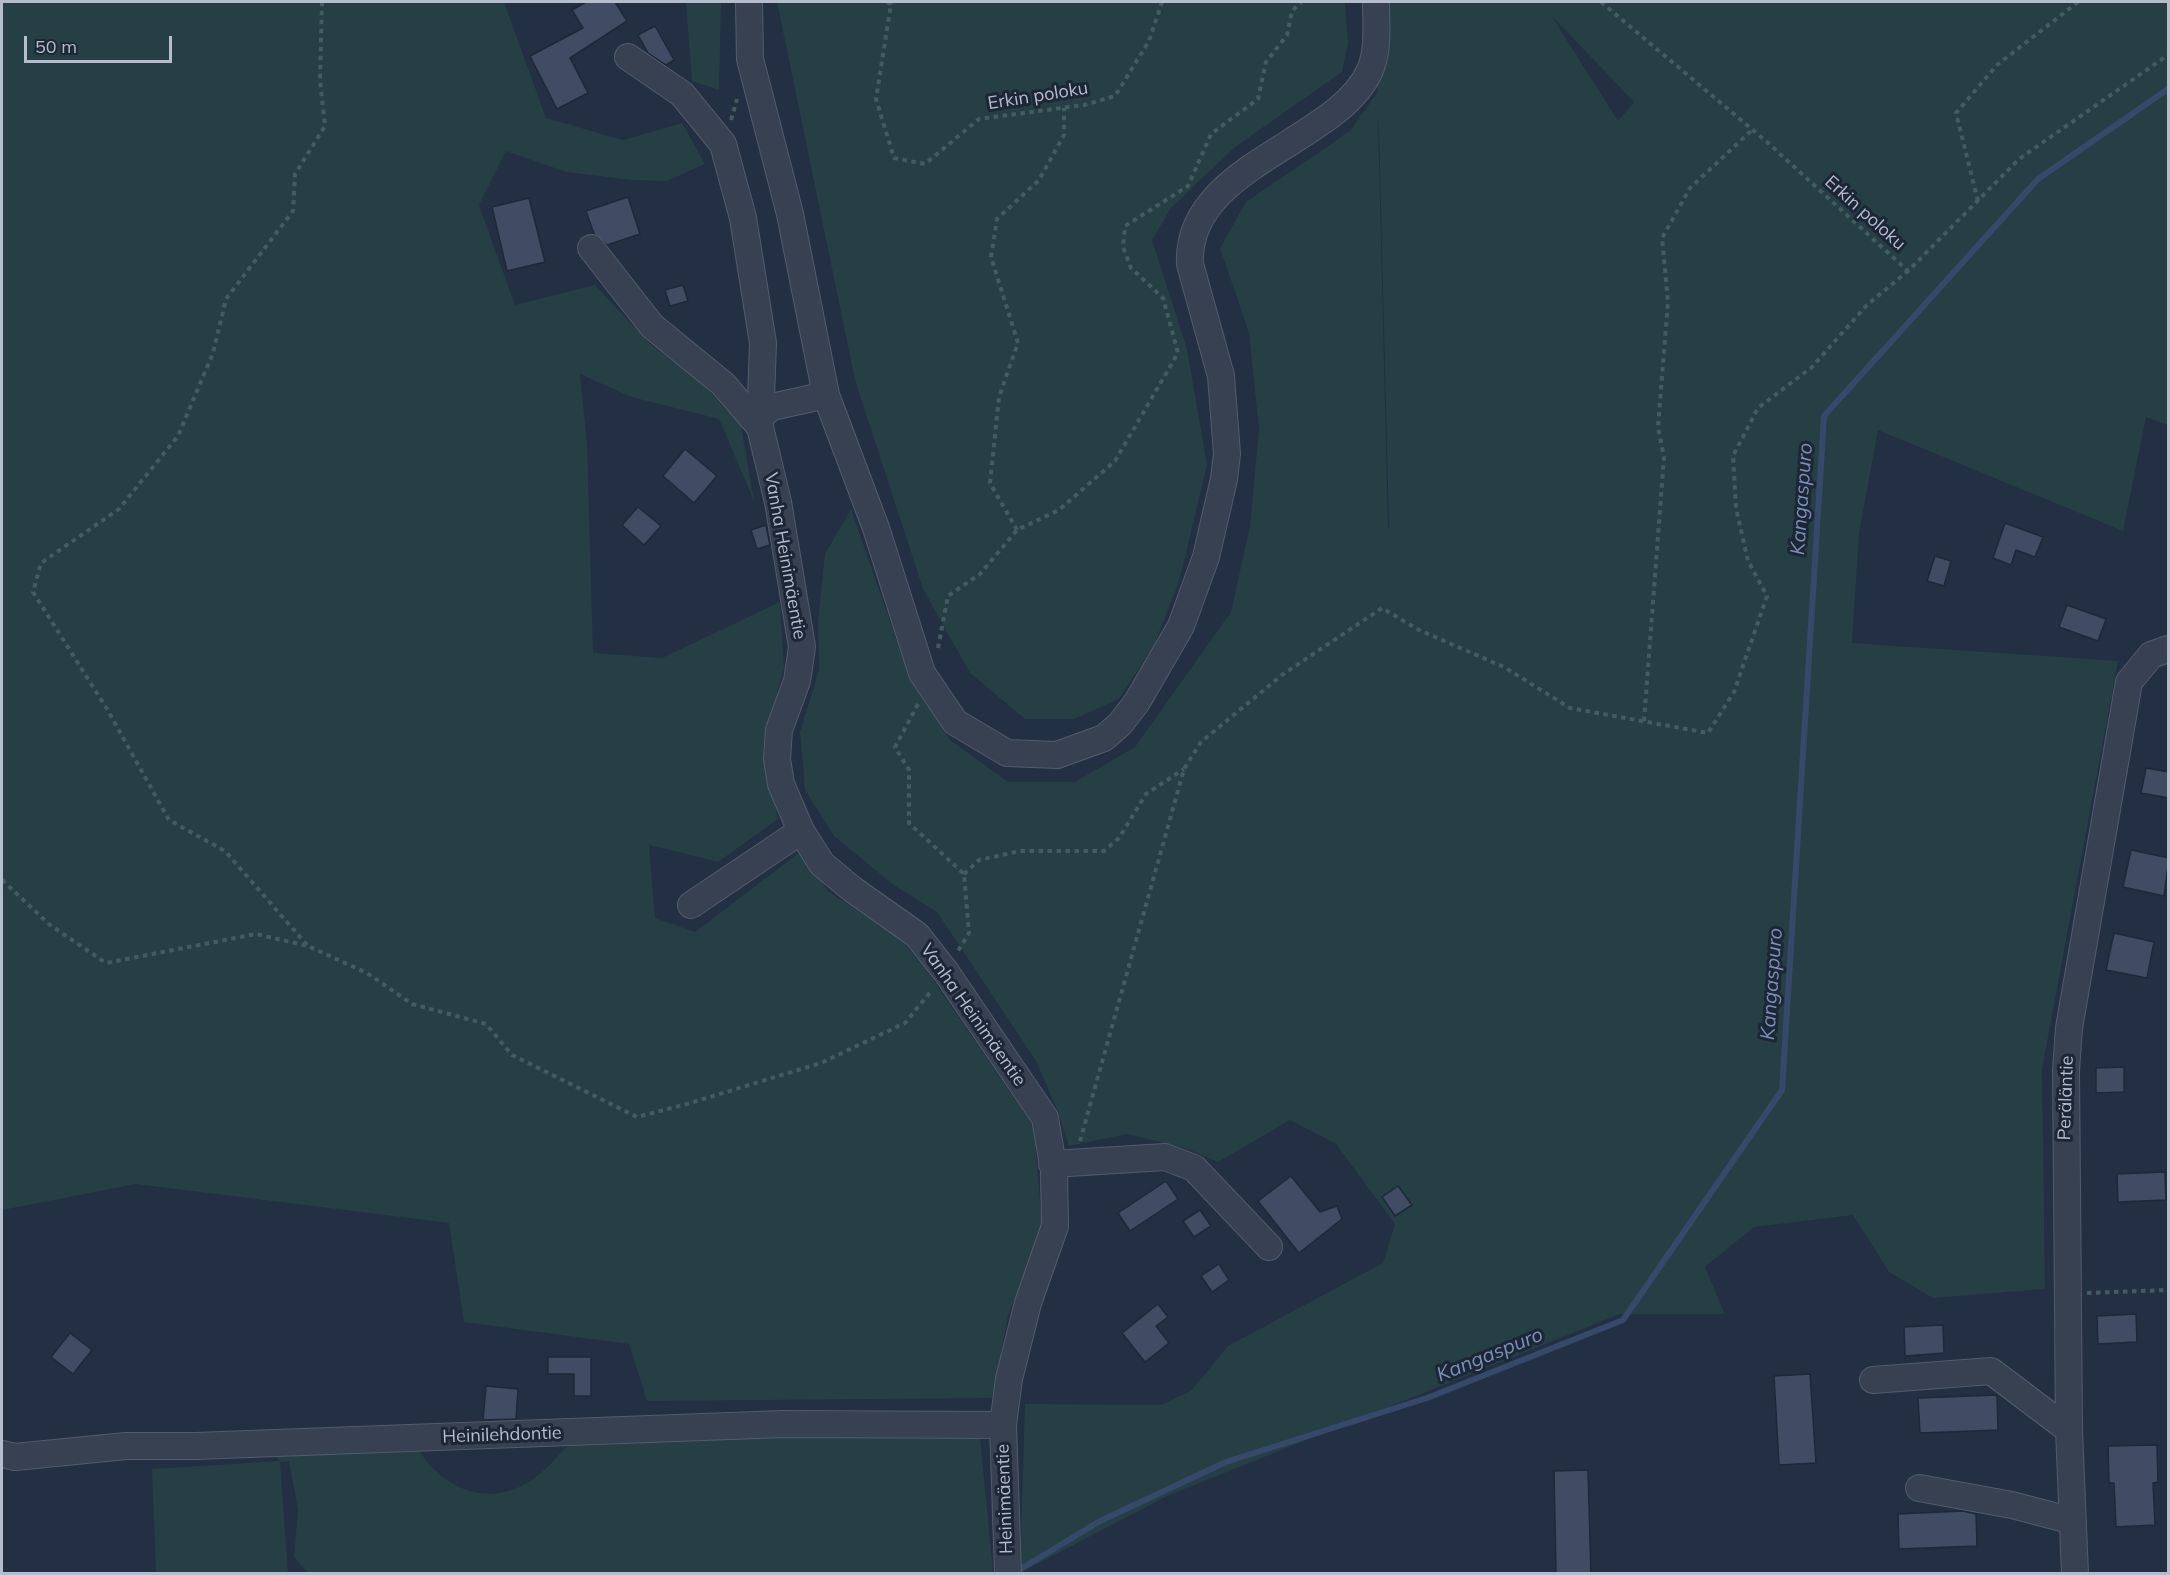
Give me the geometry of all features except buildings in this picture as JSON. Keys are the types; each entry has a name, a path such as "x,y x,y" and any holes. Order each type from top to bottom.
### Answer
{"street":[{"path":"749,2 750,59 790,214 826,395 876,528 921,673 955,722 1008,753 1057,755 1104,738 1120,724 1137,702 1180,626 1206,557 1224,479 1226,426 1221,375 1190,264 1189,247 1193,230 1215,199 1247,170 1328,116 1353,95 1370,70 1377,39 1376,2"},
{"name":"Vanha Heinimäentie","path":"628,57 682,94 723,144 743,218 763,343 760,422 778,502 802,647 797,681 779,730 777,759 781,784 801,831 822,864 852,890 917,935 946,972 1045,1118 1064,1163 1055,1226 1028,1303 1009,1379 1003,1425"},
{"path":"591,248 652,326 723,384 760,422 772,407 826,395"},
{"name":"Peräläntie","path":"2074,1574 2069,1430 2069,1294 2065,1147 2069,1028 2129,682 2151,655 2169,649"},
{"path":"691,905 801,831"},
{"path":"1064,1163 1165,1157 1194,1168 1269,1246"},
{"path":"1872,1380 1991,1371 2069,1430"},
{"name":"Heinilehdontie","path":"2,1454 15,1457 126,1446 196,1446 783,1424 1003,1425"},
{"name":"Heinimäentie","path":"1003,1425 1008,1574"},
{"path":"1919,1488 2012,1505 2073,1521"}],"path":[{"path":"308,946 225,851 169,820 106,709 33,592 41,562 119,509 178,436 213,353 226,299 292,211 295,174 325,126 320,80 322,2"},
{"name":"Erkin poloku","path":"887,2 891,4 876,99 894,158 925,165 980,119 1084,105 1115,96 1149,41 1162,2"},
{"name":"Erkin poloku","path":"1601,2 1752,130 1908,270 2019,159 2169,55"},
{"path":"1978,201 1956,113 1997,65 2078,2"},
{"path":"1017,530 990,483 999,397 1018,343 991,257 997,219 1039,180 1064,135 1064,108"},
{"path":"1644,722 1664,457 1658,427 1668,302 1662,238 1690,188 1752,130"},
{"path":"1064,1163 1184,769 1201,742 1282,675 1382,608 1419,630 1504,667 1570,708 1708,733 1734,692 1767,596 1748,561 1736,508 1733,456 1758,408 1812,367 1867,306 1908,270"},
{"path":"964,874 979,860 1020,851 1104,851 1119,838 1146,794 1184,769"},
{"path":"2069,1294 2169,1290"}],"green space":[{"path":"2,2 504,2 546,118 623,140 682,123 705,164 667,181 632,180 566,172 506,151 479,205 515,305 595,285 649,343 701,382 741,426 754,501 719,419 631,397 580,374 587,443 593,653 662,658 780,602 784,668 763,748 778,819 718,862 649,845 655,918 695,932 800,852 828,891 901,940 927,971 1034,1127 1042,1225 1008,1316 992,1398 647,1401 629,1344 464,1322 449,1223 136,1184 2,1210"},
{"path":"686,2 721,2 719,90 692,81"},
{"path":"777,2 1345,2 1348,43 1342,72 1235,147 1171,208 1152,240 1187,349 1207,465 1179,582 1154,645 1119,699 1074,719 1025,719 970,673 923,589 855,380"},
{"path":"1382,2 2168,2 2168,425 2146,417 2123,531 1878,430 1859,533 1852,643 2118,661 2042,1069 2045,1289 1933,1298 1889,1272 1853,1215 1754,1227 1705,1267 1725,1314 1620,1314 1167,1496 1020,1573 1025,1404 1161,1405 1191,1391 1228,1346 1383,1263 1395,1224 1336,1144 1290,1120 1218,1162 1185,1148 1127,1134 1069,1146 1058,1112 1036,1061 937,912 895,886 834,836 805,790 800,732 819,670 818,621 825,554 851,509 908,673 950,740 1008,782 1075,782 1135,747 1231,612 1250,526 1259,429 1249,333 1220,248 1246,202 1350,131 1377,93 1384,30","holes":["1551,15 1634,102 1618,121","1378,117 1379,128 1389,528 1388,527"]},
{"path":"783,1436 980,1437 993,1572 308,1573 294,1557 298,1510 289,1461 280,1462 288,1573 156,1573 152,1469 280,1461 272,1452 417,1447 439,1474 452,1483 466,1490 498,1493 514,1489 536,1477 570,1443"}],"waterway":[{"name":"Kangaspuro","path":"1014,1573 1100,1521 1226,1462 1427,1398 1623,1320 1782,1090 1824,416 2038,179 2168,89"}]}
